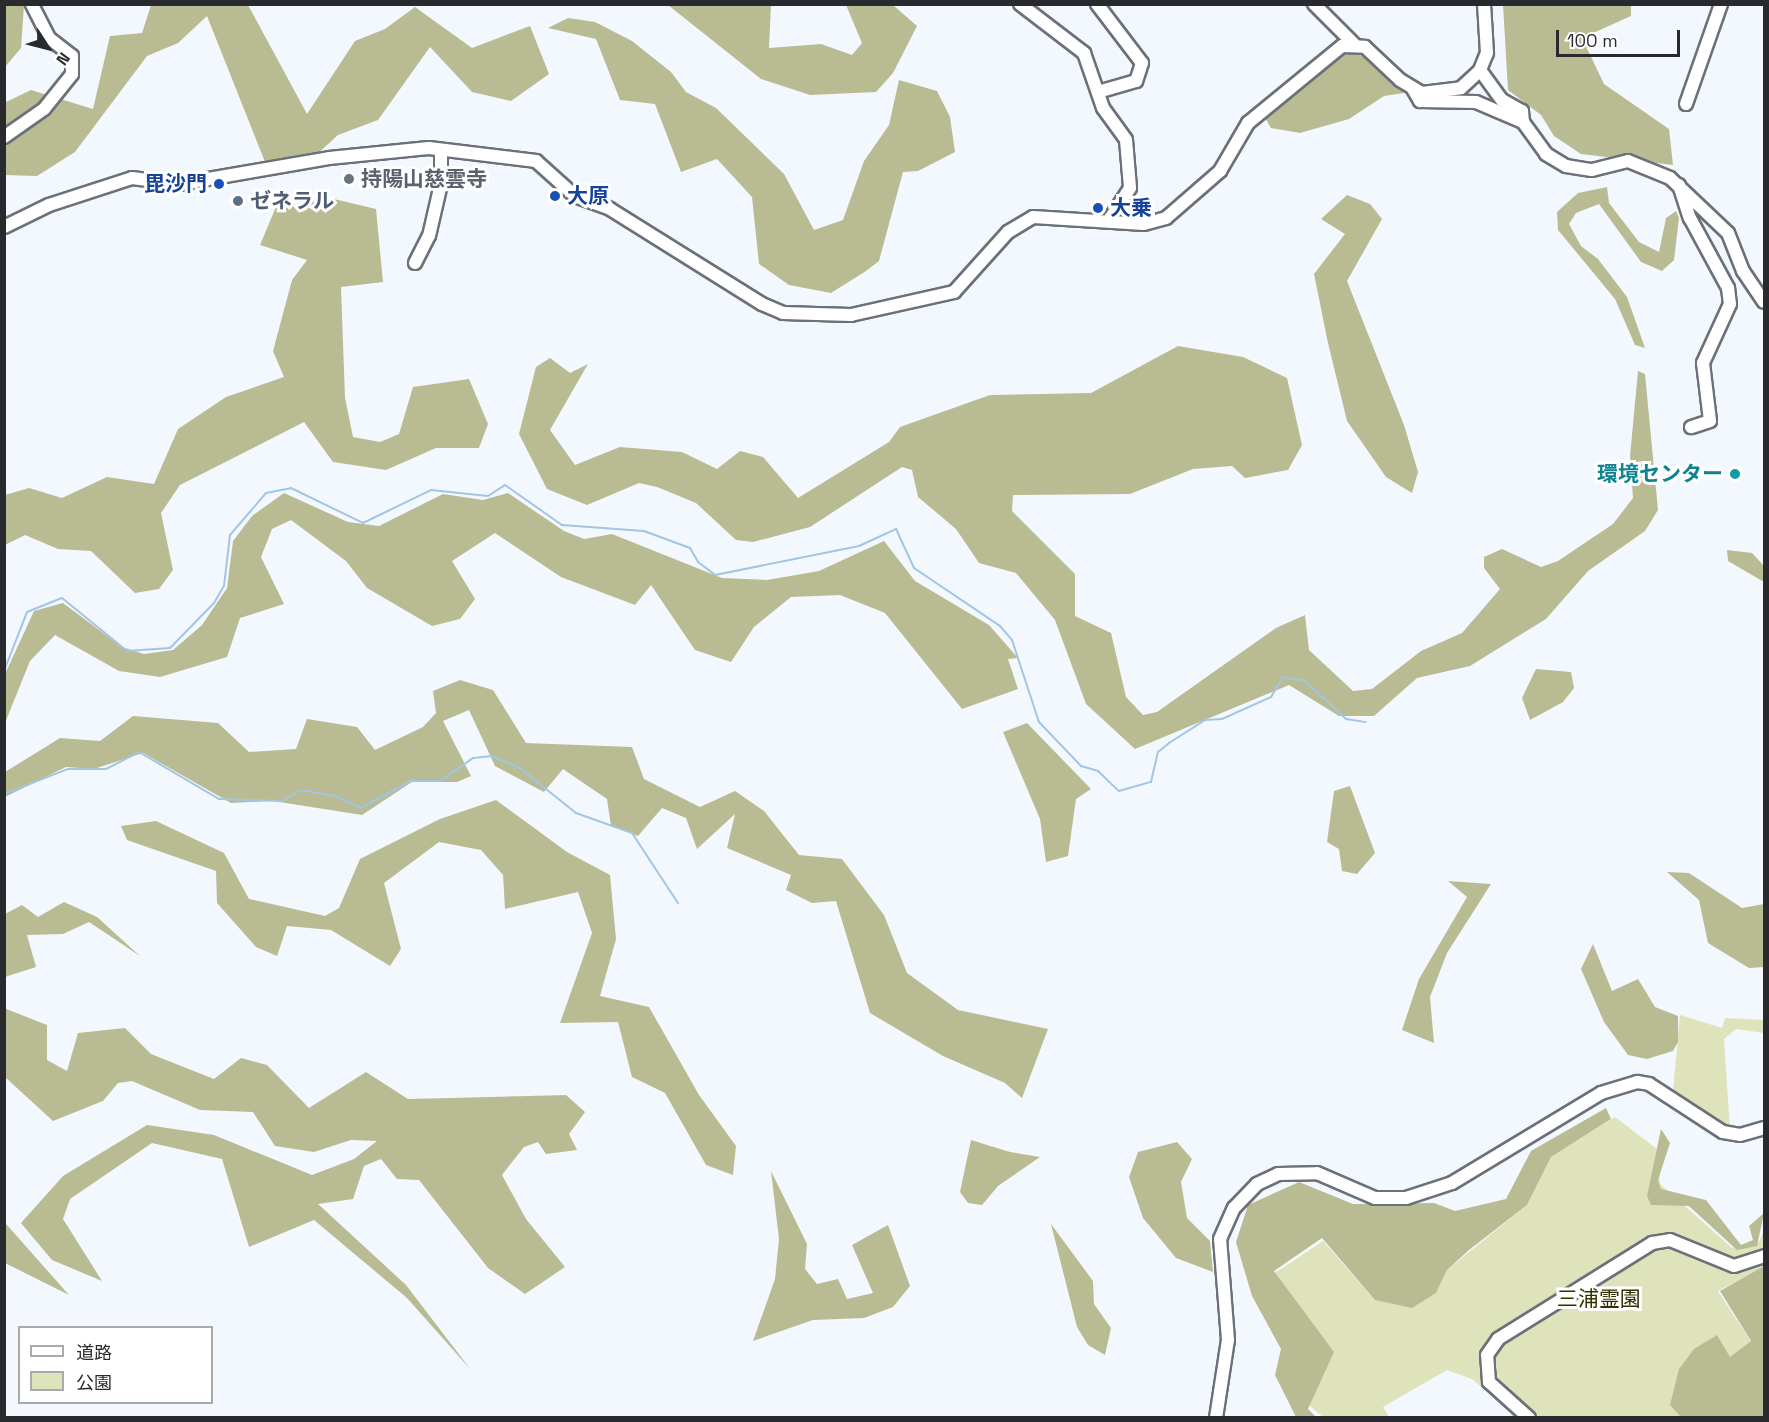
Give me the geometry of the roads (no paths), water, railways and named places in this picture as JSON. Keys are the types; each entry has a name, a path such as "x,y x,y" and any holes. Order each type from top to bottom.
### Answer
{"street":[{"path":"4,137 44,109 72,74 72,56 44,31 32,4"},
{"path":"1020,4 1076,43 1093,66 1107,115 1126,140 1132,177 1110,219"},
{"path":"1097,4 1142,63 1131,84 1100,91"},
{"path":"1314,4 1354,44 1380,58 1413,89 1420,101 1476,102 1523,122"},
{"path":"1413,89 1432,95 1451,92 1480,70 1489,41 1484,4"},
{"path":"1686,104 1721,4"},
{"path":"4,227 49,205 132,178 180,184 329,158 441,151 536,161 575,196 610,209 783,313 851,315 945,294 961,287 1025,220 1042,215 1110,219 1144,224 1166,218 1220,171 1256,115 1330,52 1354,44"},
{"path":"1480,70 1502,100 1522,111 1523,122 1546,154 1566,166 1592,170 1628,161 1679,184 1728,233 1743,271 1764,302"},
{"path":"415,263 429,236 441,184 441,151"},
{"path":"1679,184 1690,218 1728,288 1730,304 1703,363 1710,421 1691,427"},
{"path":"1216,1418 1228,1340 1220,1239 1234,1208 1257,1184 1278,1174 1317,1173 1365,1196 1406,1198 1452,1183 1601,1094 1637,1082 1649,1084 1723,1132 1740,1135 1764,1128"},
{"path":"1529,1418 1489,1382 1487,1355 1498,1339 1652,1243 1670,1240 1734,1266 1764,1256"}],"waterway":[{"path":"4,671 27,612 62,598 127,651 170,648 214,603 224,586 230,535 266,493 291,488 363,523 431,490 488,496 505,485 562,525 644,531 690,548 698,562 715,575 859,546 896,529 914,568 1000,626 1012,640 1039,722 1081,766 1098,771 1119,791 1151,782 1158,752 1169,743 1205,720 1222,719 1271,697 1283,677 1305,681 1346,719 1366,722"},
{"path":"4,794 68,769 106,769 139,752 219,799 282,801 301,790 335,796 361,808 411,781 440,781 473,758 492,756 521,769 576,813 632,833 678,903"}],"place":[{"name":"持陽山慈雲寺","path":"349,179"},
{"name":"毘沙門","path":"219,184"},
{"name":"大原","path":"555,196"},
{"name":"ゼネラル","path":"238,201"},
{"name":"大乗","path":"1098,208"},
{"name":"環境センター","path":"1735,474"}],"park label":[{"name":"三浦霊園","path":"1599,1299"}]}
